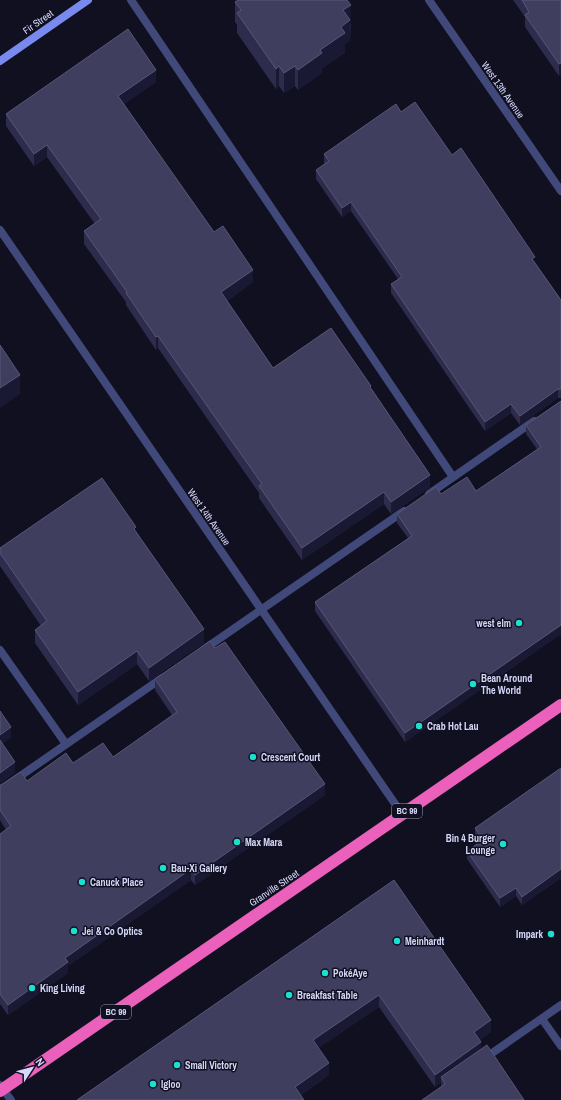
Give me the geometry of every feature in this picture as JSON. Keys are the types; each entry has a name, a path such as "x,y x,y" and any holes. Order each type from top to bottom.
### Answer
{"highway":[{"name":"Granville Street","path":"1,1088 561,705"}],"street":[{"name":"Fir Street","path":"0,60 88,0"},
{"path":"131,0 453,477"},
{"name":"West 13th Avenue","path":"429,0 561,191"},
{"name":"West 14th Avenue","path":"0,230 402,814"},
{"path":"422,499 542,416"},
{"path":"198,654 409,508"},
{"path":"0,650 66,744"},
{"path":"0,790 172,672"},
{"path":"476,1064 561,1005"},
{"path":"542,1019 561,1046"},
{"path":"1,1088 11,1100"}],"building":[{"path":"238,0 347,0 351,5 343,10 350,20 341,27 345,33 320,50 322,53 298,70 295,66 284,73 279,66 276,69 237,13 241,10 235,2"},
{"path":"522,0 561,0 561,63 559,64 525,15 529,12"},
{"path":"128,29 156,70 118,96 214,232 223,226 253,270 221,292 273,368 331,328 430,475 391,502 384,492 302,548 259,486 262,484 158,336 156,337 126,293 127,292 84,231 101,219 47,145 34,154 6,114"},
{"path":"415,102 452,155 461,148 535,257 532,259 561,300 561,389 558,389 520,416 511,404 485,422 391,284 402,277 351,202 342,208 316,170 329,161 324,154 396,104 401,112"},
{"path":"0,345 20,375 0,388"},
{"path":"561,401 561,625 405,733 315,602 412,536 397,514 436,487 441,494 467,477 476,491 541,447 526,425"},
{"path":"102,478 136,527 134,529 204,629 149,668 137,651 78,692 35,630 47,621 0,553 0,548"},
{"path":"210,641 215,648 225,642 325,784 195,875 191,869 65,958 68,962 8,1005 0,994 0,834 11,826 0,810 0,785 21,772 27,781 66,753 73,763 103,743 113,757 177,712 155,679"},
{"path":"0,711 11,727 0,735"},
{"path":"0,740 15,762 0,773"},
{"path":"561,768 561,869 522,897 516,888 500,898 467,851 483,840 475,828"},
{"path":"394,880 491,1020 474,1032 481,1042 435,1075 379,995 313,1040 329,1063 295,1087 304,1100 77,1100"},
{"path":"487,1045 524,1100 422,1100 445,1084 441,1077"}],"place":[{"name":"west elm","path":"519,623"},
{"name":"Bean Around The World","path":"473,684"},
{"name":"Crab Hot Lau","path":"419,726"},
{"name":"Crescent Court","path":"253,757"},
{"name":"Max Mara","path":"237,842"},
{"name":"Bin 4 Burger Lounge","path":"503,844"},
{"name":"Bau-Xi Gallery","path":"163,868"},
{"name":"Canuck Place","path":"82,882"},
{"name":"Jei & Co Optics","path":"74,931"},
{"name":"Impark","path":"551,934"},
{"name":"Meinhardt","path":"397,941"},
{"name":"PokéAye","path":"325,973"},
{"name":"King Living","path":"32,988"},
{"name":"Breakfast Table","path":"289,995"},
{"name":"Small Victory","path":"177,1065"},
{"name":"Igloo","path":"153,1084"}]}
